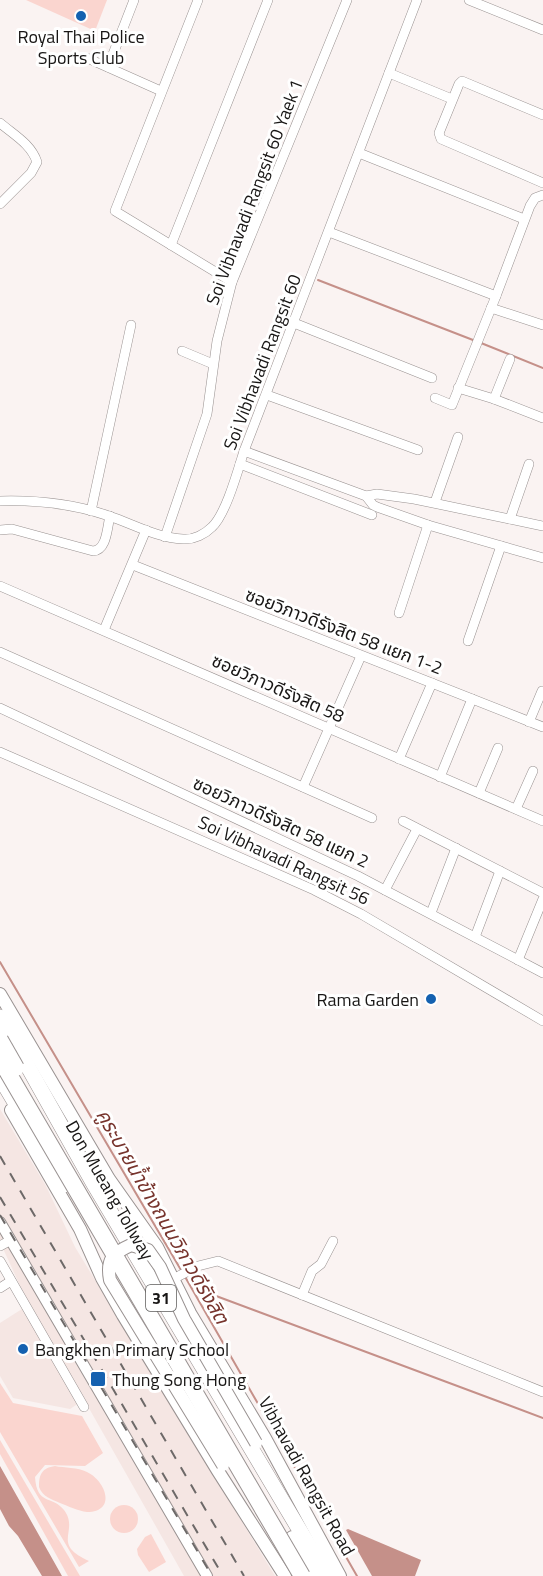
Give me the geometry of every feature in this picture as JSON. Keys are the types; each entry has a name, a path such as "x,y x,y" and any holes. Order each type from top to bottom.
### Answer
{"highway":[{"name":"Vibhavadi Rangsit Road","path":"0,1018 95,1186 327,1576"},
{"name":"Don Mueang Tollway","path":"0,1040 315,1576"},
{"name":"Don Mueang Tollway","path":"0,1059 302,1576"},
{"name":"31","path":"0,1077 225,1455 294,1576"}],"main road":[{"name":"Vibhavadi Rangsit Road","path":"0,994 109,1179 180,1276 190,1313 265,1438 340,1576"},
{"name":"31","path":"0,1091 80,1229 102,1278 118,1306 285,1576"},
{"path":"256,1529 223,1465 110,1280 108,1269 110,1259 119,1250 131,1245 148,1250 154,1258 184,1319 256,1443 300,1505"}],"street":[{"path":"108,67 135,0"},
{"path":"198,0 116,211 232,282"},
{"path":"171,245 268,0"},
{"name":"Soi Vibhavadi Rangsit 60 Yaek 1","path":"165,537 207,414 217,341 232,282 347,0"},
{"name":"Soi Vibhavadi Rangsit 60","path":"0,501 24,500 91,511 165,537 186,540 201,535 214,526 223,512 244,451 417,0"},
{"path":"469,0 543,30"},
{"path":"495,10 499,0"},
{"path":"87,58 161,91"},
{"path":"389,72 452,99"},
{"path":"543,115 467,81 462,81 452,99 439,133 441,139 543,183"},
{"path":"0,123 26,144 33,152 37,162 31,173 0,204"},
{"path":"359,153 524,219"},
{"path":"435,398 452,405 524,219 535,198 543,195"},
{"path":"329,232 496,296"},
{"path":"491,308 543,325"},
{"path":"294,323 432,378"},
{"path":"91,511 131,325"},
{"path":"182,351 213,364"},
{"path":"494,399 510,359"},
{"path":"458,388 543,418"},
{"path":"267,395 418,450"},
{"path":"435,502 458,437"},
{"path":"244,451 366,496 376,494 435,502 543,526"},
{"path":"240,464 372,515"},
{"path":"510,519 529,464"},
{"path":"366,496 373,505 428,525 543,558"},
{"path":"0,530 12,530 93,551 102,547 110,516"},
{"path":"399,614 428,525"},
{"path":"104,630 146,530"},
{"path":"468,641 501,546"},
{"name":"ซอยวิภาวดีรังสิต 58 แยก 1-2","path":"133,565 543,727"},
{"name":"ซอยวิภาวดีรังสิต 58","path":"0,586 543,821"},
{"path":"0,652 372,818"},
{"path":"303,787 361,656"},
{"path":"399,759 432,683"},
{"path":"530,722 542,691"},
{"path":"440,777 472,699"},
{"name":"ซอยวิภาวดีรังสิต 58 แยก 2","path":"0,708 385,890 543,974"},
{"path":"479,793 498,748"},
{"name":"Soi Vibhavadi Rangsit 56","path":"0,752 314,890 361,914 543,1021"},
{"path":"516,809 533,771"},
{"path":"403,821 543,893"},
{"path":"385,890 417,829"},
{"path":"431,913 456,848"},
{"path":"475,937 500,871"},
{"path":"518,960 543,899"},
{"path":"0,1222 207,1576"},
{"path":"0,1246 11,1240"},
{"path":"302,1294 312,1270 321,1264 333,1241"},
{"path":"0,1261 84,1407"},
{"path":"180,1276 207,1263 218,1261 543,1392"},
{"path":"0,1288 11,1281"}],"shaded area":[{"name":"Royal Thai Police Sports Club","path":"26,0 107,0 95,31"},
{"path":"0,1109 46,1186 75,1247 275,1576 184,1576 22,1290 0,1242"},
{"name":"Bangkhen Primary School","path":"22,1309 79,1403 70,1409 13,1398 0,1376 0,1323"},
{"path":"0,1383 13,1403 82,1416 103,1453 85,1466 45,1465 35,1477 36,1486 42,1496 59,1505 68,1518 68,1543 77,1555 89,1561 79,1567 0,1432"},
{"path":"0,1440 80,1576 68,1576 0,1454"},
{"path":"0,1466 62,1576 42,1576 18,1536 9,1526 0,1509"},
{"path":"55,1466 79,1469 94,1476 105,1495 102,1507 96,1511 77,1510 45,1495 39,1487 41,1475 47,1468"},
{"path":"124,1505 134,1509 138,1519 134,1529 124,1533 114,1529 110,1519 114,1509"},
{"path":"346,1530 421,1560 415,1576 372,1576"},
{"path":"151,1534 166,1562 149,1572 138,1555 137,1549 145,1537"}],"waterway":[{"path":"318,280 473,340"},
{"path":"481,343 543,368"},
{"name":"คูระบายน้ำข้างถนนวิภาวดีรังสิต","path":"0,962 181,1270"},
{"name":"คูระบายน้ำข้างถนนวิภาวดีรังสิต","path":"184,1275 357,1576"},
{"path":"192,1287 543,1418"}],"railway":[{"path":"0,1156 244,1576"},
{"path":"0,1197 223,1576"},
{"path":"0,1215 212,1576"}],"place":[{"name":"Royal Thai Police Sports Club","path":"81,16"},
{"name":"Rama Garden","path":"431,999"},
{"name":"Bangkhen Primary School","path":"23,1349"},
{"name":"Thung Song Hong","path":"98,1379"}]}
